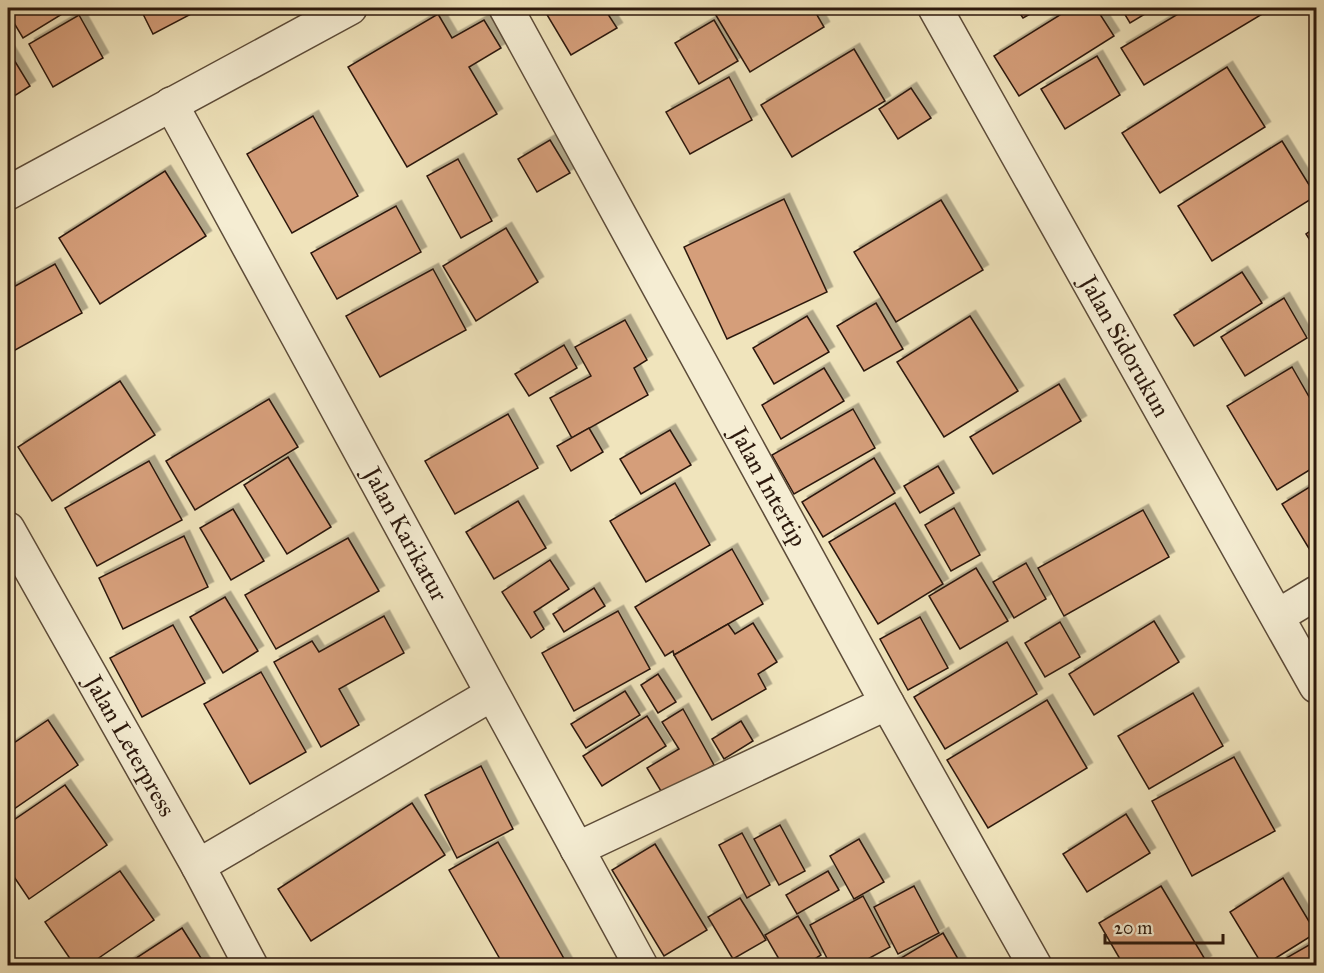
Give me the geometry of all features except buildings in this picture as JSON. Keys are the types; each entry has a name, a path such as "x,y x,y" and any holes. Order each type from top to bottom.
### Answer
{"street":[{"path":"8,193 350,8"},
{"name":"Jalan Intertip","path":"506,8 887,704 1035,966"},
{"name":"Jalan Sidorukun","path":"934,8 1317,686"},
{"name":"Jalan Karikatur","path":"171,104 641,966"},
{"name":"Jalan Leterpress","path":"8,529 198,866 251,966"},
{"path":"1278,616 1317,593"},
{"path":"198,866 492,694"},
{"path":"577,849 887,704"}]}
